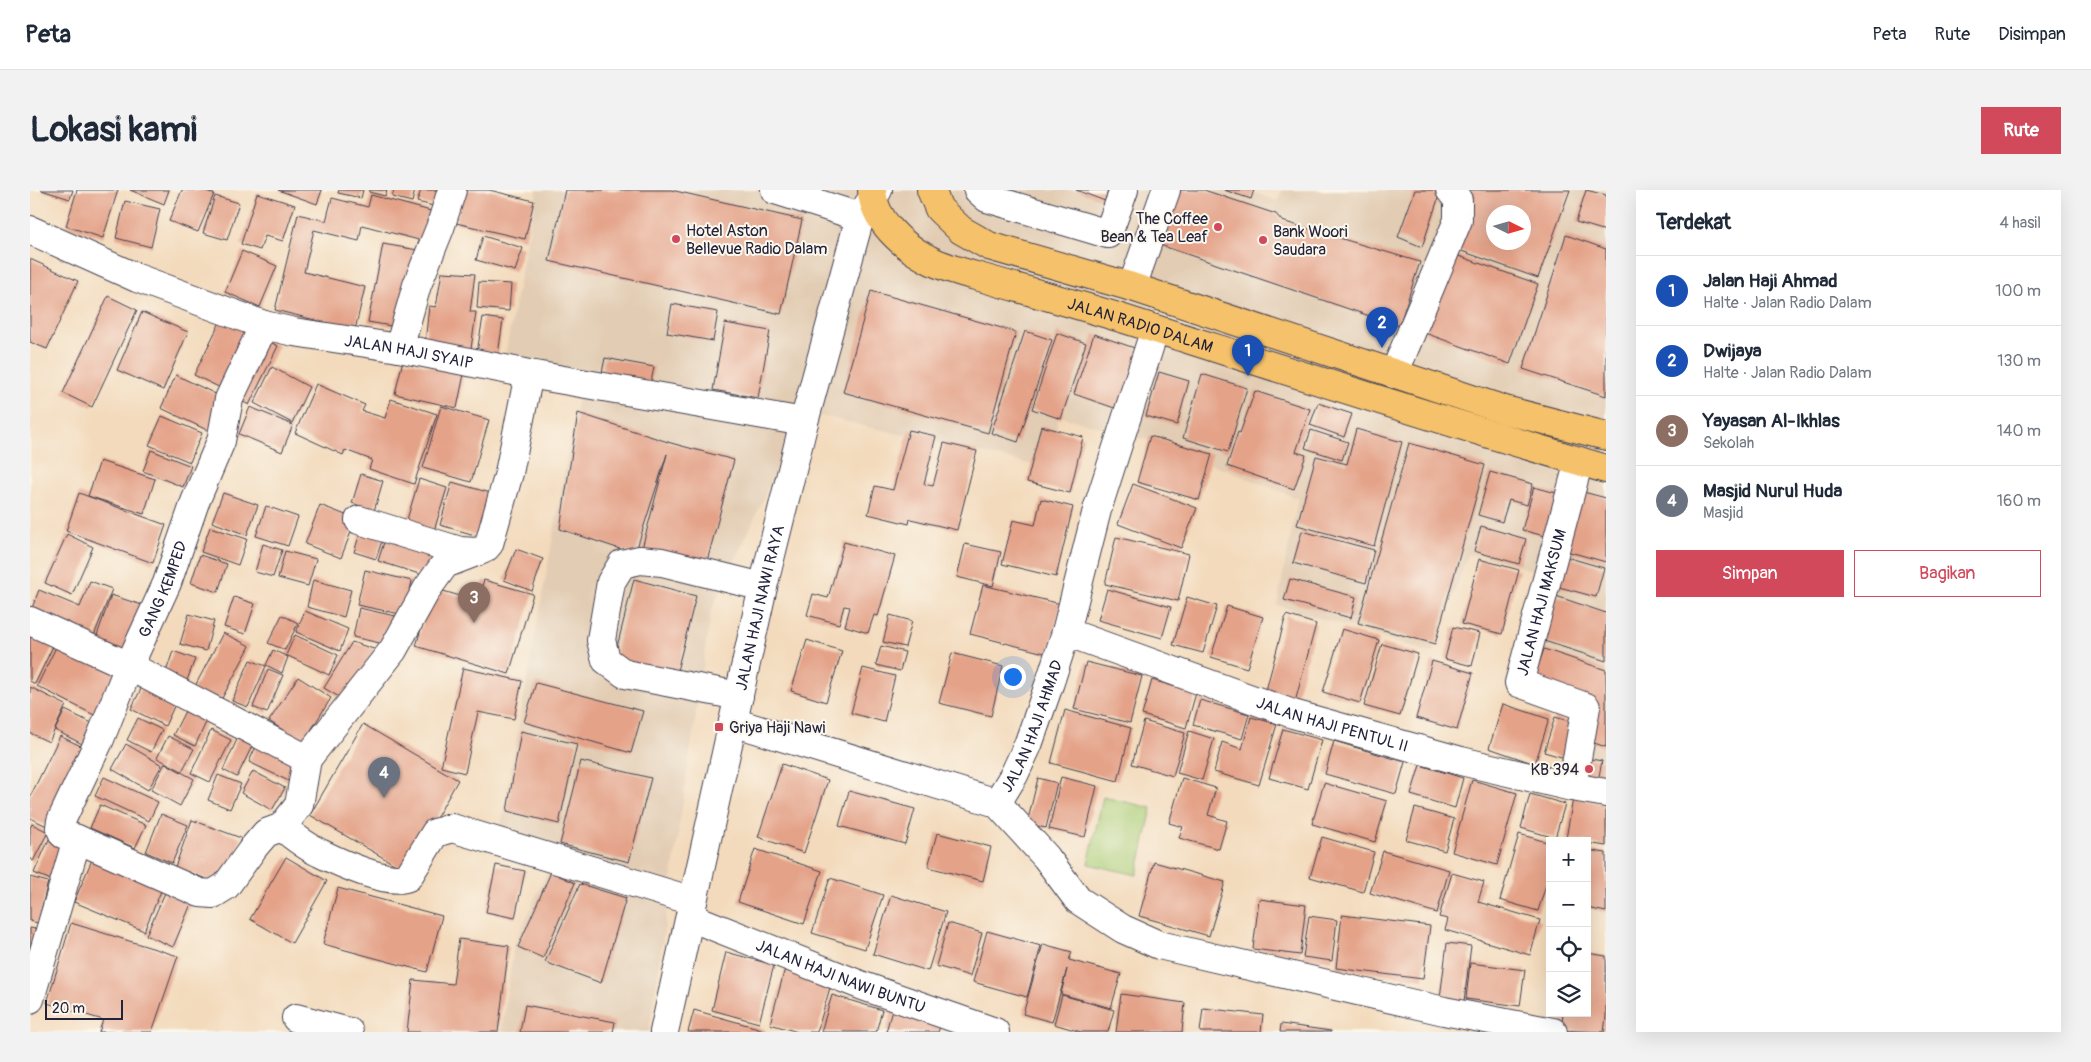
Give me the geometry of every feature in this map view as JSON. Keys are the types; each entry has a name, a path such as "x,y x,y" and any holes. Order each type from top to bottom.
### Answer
{"main road":[{"name":"JALAN RADIO DALAM","path":"931,190 939,209 961,230 989,246 1132,287 1505,410 1606,436"},
{"name":"JALAN RADIO DALAM","path":"870,199 890,230 907,247 930,260 1606,469"}],"street":[{"path":"399,348 417,285 440,228 452,190"},
{"path":"775,190 870,199"},
{"path":"978,190 987,198 1108,234 1124,190"},
{"path":"1132,287 1166,190"},
{"path":"1394,374 1458,220 1458,200 1450,190"},
{"name":"JALAN HAJI NAWI RAYA","path":"664,1032 763,588 804,422 870,199"},
{"name":"JALAN HAJI SYAIP","path":"30,230 137,278 264,325 294,332 399,348 529,374 804,422"},
{"name":"GANG KEMPED","path":"77,838 62,834 61,821 100,739 129,666 167,583 195,502 216,456 221,441 229,399 264,325"},
{"name":"JALAN HAJI AHMAD","path":"997,803 1014,775 1028,744 1066,632 1097,510 1155,329"},
{"path":"31,990 77,838 200,893 213,894 226,886 266,833 282,827 299,806 307,759 393,650 427,589 445,564 486,549 489,544 509,473 529,374"},
{"name":"JALAN HAJI MAKSUM","path":"1572,787 1586,707 1518,684 1579,461"},
{"path":"359,520 448,548 476,552"},
{"path":"739,696 626,674 606,660 601,640 611,582 622,564 640,560 662,562 763,588"},
{"path":"30,621 129,666 307,759"},
{"name":"JALAN HAJI PENTUL II","path":"1066,632 1292,714 1461,761 1606,793"},
{"path":"733,722 997,803 1046,857 1078,900 1104,918 1143,939 1176,951 1442,1022 1553,1032"},
{"name":"JALAN HAJI NAWI BUNTU","path":"282,827 319,853 390,879 403,880 408,877 435,833 452,828 692,909 863,986 995,1032"},
{"path":"296,1018 349,1032"}],"shaded area":[{"path":"537,190 1246,190 1278,201 1282,190 1606,190 1606,791 1564,780 1583,716 1507,687 1533,570 1468,554 1433,653 1277,605 1298,498 1154,442 1059,416 1047,468 804,412 711,611 649,1032 501,1032 514,945 557,850 499,836 582,375 503,365"}],"green space":[{"path":"1103,797 1152,808 1137,875 1088,864"}],"building":[{"path":"41,190 73,190 70,199"},
{"path":"77,190 118,190 103,238 66,226"},
{"path":"130,190 169,190 164,204"},
{"path":"182,190 203,190 214,194 198,232 169,221"},
{"path":"278,190 322,190 317,204"},
{"path":"339,190 363,190 361,198 338,193"},
{"path":"369,190 387,190 385,196 369,192"},
{"path":"394,190 415,190 412,202 392,197"},
{"path":"421,190 451,190 446,209 417,202"},
{"path":"463,190 489,190 534,201 525,239 456,223"},
{"name":"Hotel Aston Bellevue Radio Dalam","path":"565,190 671,190 802,220 781,314 549,261"},
{"path":"1076,190 1108,190 1105,201"},
{"path":"1169,190 1204,190 1276,214 1282,221 1420,262 1399,326 1151,242"},
{"path":"1224,190 1254,190 1251,199"},
{"path":"1415,190 1441,190 1422,247 1398,237"},
{"path":"1471,190 1570,190 1538,278 1450,247"},
{"path":"1586,190 1606,195 1606,231 1576,222"},
{"path":"257,193 295,205 283,241 265,236 260,250 241,244"},
{"path":"371,195 442,214 434,244 362,225 359,241 314,230 304,272 365,287 355,330 275,310 298,214 326,221 332,198 368,207"},
{"path":"215,196 239,203 227,240 203,233"},
{"path":"125,201 160,209 151,247 116,238"},
{"path":"1566,235 1606,249 1606,396 1523,369"},
{"path":"483,236 523,248 515,271 476,260"},
{"path":"383,244 418,250 403,328 368,322"},
{"path":"242,251 277,266 260,307 225,292"},
{"path":"1453,254 1538,284 1510,364 1425,333"},
{"path":"30,259 78,281 47,349 30,342"},
{"path":"442,272 475,274 470,312 476,312 471,349 425,343 429,306 436,307"},
{"path":"479,282 511,284 509,311 477,308"},
{"path":"871,291 1016,332 988,433 843,392"},
{"path":"108,296 137,310 92,407 63,393"},
{"path":"672,304 718,312 713,341 667,333"},
{"path":"142,312 188,332 163,390 117,370"},
{"path":"483,317 503,320 498,355 477,352"},
{"path":"222,318 254,334 227,391 194,375"},
{"path":"725,323 770,331 758,398 713,390"},
{"path":"1025,331 1052,340 1018,442 991,433"},
{"path":"1057,333 1086,343 1061,419 1032,409"},
{"path":"1094,334 1146,352 1126,412 1074,394"},
{"path":"262,338 278,346 249,405 234,397"},
{"path":"605,358 654,367 649,392 600,383"},
{"path":"403,360 464,374 457,408 395,394"},
{"path":"272,367 309,387 292,423 254,403"},
{"path":"1159,372 1189,381 1177,425 1146,416"},
{"path":"1202,374 1247,388 1228,452 1183,438"},
{"path":"176,375 224,398 209,431 161,408"},
{"path":"316,384 365,405 362,411 385,418 391,399 437,414 414,484 369,469 372,460 345,450 343,455 295,433"},
{"path":"1255,391 1310,409 1296,452 1306,455 1294,489 1227,466 1238,432 1240,433"},
{"path":"1318,403 1352,414 1344,437 1310,425"},
{"path":"441,406 489,420 471,482 423,468"},
{"path":"250,407 293,425 282,452 239,434"},
{"path":"578,413 671,443 734,460 705,569 641,552 667,454 635,554 560,529"},
{"path":"162,416 202,433 190,462 149,445"},
{"path":"1041,426 1083,437 1070,493 1027,482"},
{"path":"1356,429 1402,442 1374,546 1297,525 1316,456 1347,464"},
{"path":"909,430 936,436 924,484 933,486 944,443 977,451 957,530 910,519 909,524 868,514 875,486 893,490"},
{"path":"1311,430 1348,442 1342,460 1305,448"},
{"path":"1150,436 1212,454 1199,500 1137,482"},
{"path":"1409,443 1485,465 1435,644 1358,623"},
{"path":"151,450 191,466 183,487 143,471"},
{"path":"100,461 155,479 144,514 88,496"},
{"path":"1490,472 1533,484 1527,505 1509,500 1502,522 1478,515"},
{"path":"361,474 383,481 374,511 352,503"},
{"path":"419,479 447,488 434,531 406,523"},
{"path":"452,482 494,494 482,537 440,525"},
{"path":"1133,484 1197,508 1181,548 1118,524"},
{"path":"1534,487 1560,494 1548,537 1522,530"},
{"path":"1576,490 1606,498 1606,562 1559,549"},
{"path":"79,493 166,525 153,563 66,531"},
{"path":"223,493 258,505 247,535 212,522"},
{"path":"1041,499 1073,507 1056,577 1002,564 1013,520 1035,525"},
{"path":"320,505 356,519 341,558 305,544"},
{"path":"266,506 298,517 288,546 256,536"},
{"path":"363,524 385,531 376,559 354,552"},
{"path":"1481,526 1526,539 1519,564 1474,551"},
{"path":"210,527 247,539 238,565 201,552"},
{"path":"1302,531 1374,550 1366,583 1293,563"},
{"path":"387,533 438,550 429,577 378,561"},
{"path":"67,534 93,547 72,595 45,583"},
{"path":"1116,537 1189,554 1178,601 1105,584"},
{"path":"844,542 895,556 878,616 874,615 868,633 845,626 850,607 844,606 839,624 807,615 813,594 828,598"},
{"path":"263,544 282,550 273,577 255,572"},
{"path":"965,544 1001,552 993,586 957,577"},
{"path":"516,549 543,559 532,591 504,580"},
{"path":"285,551 316,559 308,586 278,578"},
{"path":"1556,554 1604,568 1596,597 1548,584"},
{"path":"200,555 227,564 218,592 191,583"},
{"path":"1479,559 1519,570 1502,634 1462,624"},
{"path":"365,570 412,581 405,615 357,605"},
{"path":"634,579 696,596 676,675 614,659"},
{"path":"1290,579 1356,597 1351,618 1284,600"},
{"path":"313,580 351,590 344,617 307,607"},
{"path":"484,580 533,594 509,674 416,646 433,588 477,601"},
{"path":"90,581 112,589 92,641 30,613 39,590 80,607"},
{"path":"983,585 1061,604 1048,654 970,634"},
{"path":"1107,589 1171,607 1162,638 1098,620"},
{"path":"111,595 148,607 132,657 94,644"},
{"path":"1556,596 1606,613 1606,661 1541,640"},
{"path":"234,597 255,604 245,634 224,627"},
{"path":"1187,597 1217,606 1203,653 1173,645"},
{"path":"1227,606 1263,617 1247,668 1211,657"},
{"path":"359,608 400,617 393,646 353,637"},
{"path":"305,611 348,629 340,651 296,632"},
{"path":"189,614 214,621 206,651 180,644"},
{"path":"282,615 298,623 285,650 268,643"},
{"path":"890,615 912,621 905,647 883,642"},
{"path":"1286,615 1316,624 1295,702 1265,694"},
{"path":"1453,627 1480,633 1472,666 1445,659"},
{"path":"1342,629 1379,640 1360,703 1323,692"},
{"path":"30,633 54,644 35,684 30,681"},
{"path":"223,633 250,646 219,704 193,690"},
{"path":"295,635 338,655 329,675 286,655"},
{"path":"60,639 125,672 102,719 37,686"},
{"path":"807,640 842,651 826,702 791,691"},
{"path":"352,642 380,651 344,700 324,688"},
{"path":"1382,644 1418,654 1400,716 1364,706"},
{"path":"881,646 905,652 900,671 876,665"},
{"path":"1544,649 1606,670 1606,747 1582,739 1594,705 1532,685"},
{"path":"273,650 288,657 282,673 266,665"},
{"path":"173,651 195,659 185,686 164,678"},
{"path":"952,653 1003,666 991,716 939,703"},
{"path":"250,660 266,666 248,707 232,701"},
{"path":"1432,661 1473,673 1457,730 1416,718"},
{"path":"1086,662 1142,676 1130,723 1074,709"},
{"path":"463,668 522,681 514,719 478,712 465,773 441,767"},
{"path":"863,668 895,676 884,722 851,713"},
{"path":"268,669 283,675 267,713 253,707"},
{"path":"298,677 331,698 303,743 269,721"},
{"path":"1152,680 1196,693 1186,728 1142,715"},
{"path":"144,683 177,700 165,726 131,709"},
{"path":"536,683 643,711 631,753 524,722"},
{"path":"30,687 66,705 49,742 30,733"},
{"path":"1200,700 1249,714 1242,739 1193,725"},
{"path":"1503,704 1549,719 1535,764 1489,748"},
{"path":"188,705 209,716 195,746 173,735"},
{"path":"65,710 98,726 88,747 55,730"},
{"path":"1065,710 1131,728 1118,781 1051,763"},
{"path":"1251,717 1277,724 1259,785 1214,772 1222,742 1242,749"},
{"path":"1555,717 1576,723 1565,758 1544,752"},
{"path":"138,718 162,730 151,752 127,740"},
{"path":"1144,721 1185,733 1173,776 1132,764"},
{"path":"363,724 458,780 406,871 310,815"},
{"path":"1283,729 1322,740 1308,789 1269,778"},
{"path":"211,730 231,740 210,782 191,773"},
{"path":"521,731 577,744 559,824 507,811"},
{"path":"1189,731 1214,739 1202,780 1177,773"},
{"path":"239,735 254,742 237,777 223,770"},
{"path":"60,736 91,751 53,829 30,818 30,797"},
{"path":"168,736 194,749 182,771 157,758"},
{"path":"1334,741 1405,762 1396,794 1325,774"},
{"path":"126,744 162,765 148,790 112,769"},
{"path":"257,744 302,765 295,784 249,762"},
{"name":"KB 394","path":"1580,757 1602,761 1598,781 1577,778"},
{"path":"581,761 651,778 629,862 560,844"},
{"path":"165,763 194,779 180,806 151,790"},
{"path":"782,764 828,780 804,853 758,837"},
{"path":"1420,765 1463,778 1455,808 1411,795"},
{"path":"253,771 285,788 272,810 241,793"},
{"path":"218,775 241,784 230,809 208,800"},
{"path":"104,777 158,802 149,821 95,796"},
{"path":"1061,777 1097,786 1085,837 1049,829"},
{"path":"1038,778 1057,783 1046,828 1027,824"},
{"path":"1182,778 1216,788 1208,815 1227,821 1219,849 1179,838 1183,827 1169,823"},
{"path":"1472,780 1517,793 1497,865 1452,852"},
{"path":"1324,783 1387,801 1375,842 1312,824"},
{"path":"849,791 915,809 905,844 839,826"},
{"path":"1530,794 1565,804 1555,837 1521,828"},
{"path":"1573,798 1606,804 1606,846 1591,844 1591,837 1566,837"},
{"path":"100,805 146,825 135,848 90,828"},
{"path":"1415,808 1454,819 1445,851 1406,840"},
{"path":"161,814 188,825 172,863 146,852"},
{"path":"192,820 241,838 224,886 175,867"},
{"path":"32,824 48,832 33,861 30,859 30,828"},
{"path":"937,833 991,847 983,881 928,867"},
{"path":"1519,834 1546,842 1546,885 1538,911 1500,900"},
{"path":"50,837 71,846 56,882 34,873"},
{"path":"1322,837 1374,852 1363,892 1310,877"},
{"path":"755,849 822,871 804,924 738,902"},
{"path":"1383,851 1449,870 1437,913 1370,893"},
{"path":"1591,851 1606,853 1606,912 1591,909"},
{"path":"94,855 164,884 144,931 74,902"},
{"path":"286,857 327,881 292,943 250,919"},
{"path":"1154,862 1225,882 1209,936 1139,916"},
{"path":"496,865 525,871 515,918 486,912"},
{"path":"551,872 575,883 543,958 518,947"},
{"path":"1452,873 1484,882 1478,902 1540,920 1530,955 1445,930 1448,919 1439,917"},
{"path":"30,877 48,882 38,923 30,921"},
{"path":"830,878 883,895 865,949 812,933"},
{"path":"580,884 626,898 601,983 545,962"},
{"path":"338,888 442,916 427,972 323,944"},
{"path":"165,893 191,904 173,947 146,935"},
{"path":"891,895 946,912 928,971 873,954"},
{"path":"1259,899 1306,905 1300,955 1253,949"},
{"path":"1342,915 1430,926 1423,979 1336,968"},
{"path":"1309,916 1337,920 1332,961 1303,957"},
{"path":"71,923 178,956 152,1032 99,1032 103,1020 47,1003"},
{"path":"948,923 982,933 970,976 936,966"},
{"path":"30,928 42,930 30,974"},
{"path":"987,931 1041,946 1027,997 973,982"},
{"path":"459,939 509,946 498,1032 407,1032 413,980 453,984"},
{"path":"1447,943 1471,946 1464,1001 1440,998"},
{"path":"1043,944 1072,952 1069,960 1121,974 1111,1008 1061,994 1067,969 1052,1022 1023,1014"},
{"path":"726,952 774,965 759,1023 712,1010"},
{"path":"1591,954 1606,956 1606,1017 1604,1032 1561,1030 1563,1017 1591,1017"},
{"path":"787,961 834,974 817,1032 798,1032 770,1024"},
{"path":"1470,963 1525,970 1520,1006 1466,999"},
{"path":"1121,994 1185,1003 1182,1032 1116,1032"},
{"path":"832,995 882,1010 876,1032 821,1032"},
{"path":"1062,995 1114,1010 1108,1032 1081,1032 1054,1024"},
{"path":"525,1005 615,1022 613,1032 520,1032"},
{"path":"1203,1008 1263,1015 1261,1032 1200,1032"},
{"path":"694,1010 765,1030 765,1032 688,1032"},
{"path":"892,1010 941,1024 938,1032 886,1032"},
{"path":"1281,1024 1331,1031 1331,1032 1280,1032"}],"place":[{"name":"The Coffee Bean & Tea Leaf","path":"1218,227"},
{"name":"Hotel Aston Bellevue Radio Dalam","path":"676,239"},
{"name":"Bank Woori Saudara","path":"1263,240"},
{"name":"Dwijaya","path":"1382,348"},
{"name":"Jalan Haji Ahmad","path":"1248,376"},
{"name":"Yayasan Al-Ikhlas","path":"474,623"},
{"name":"Griya Haji Nawi","path":"719,727"},
{"name":"KB 394","path":"1589,769"},
{"name":"Masjid Nurul Huda","path":"384,798"}]}
